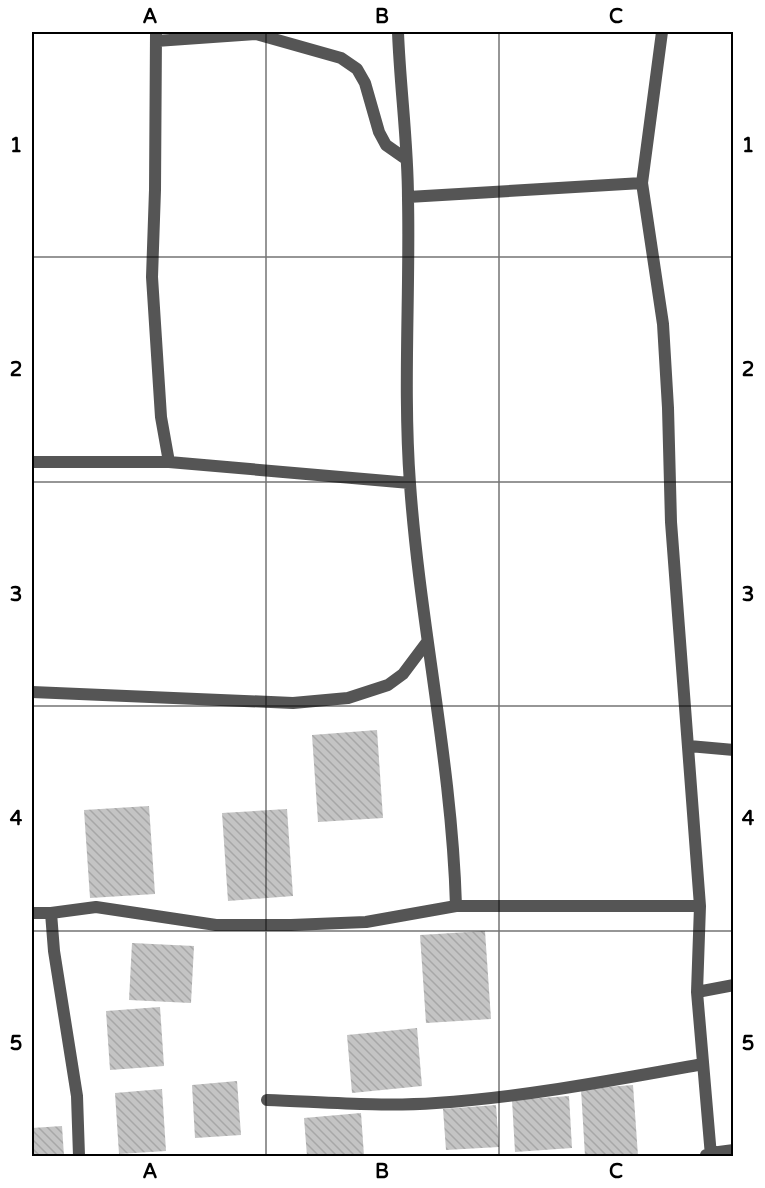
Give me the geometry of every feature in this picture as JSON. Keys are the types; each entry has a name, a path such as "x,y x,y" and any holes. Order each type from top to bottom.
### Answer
{"street":[{"path":"399,32 408,197 407,339 410,483 427,642 446,766 455,863 456,906"},
{"path":"662,32 642,183 663,324 671,522 700,906 698,992 708,1155 734,1150"},
{"path":"169,462 161,417 152,277 156,36 256,34 341,58 357,69 365,83 379,132 386,145 406,159"},
{"path":"408,197 642,183"},
{"path":"32,462 169,462 410,483"},
{"path":"32,692 293,703 348,698 388,685 403,674 427,642"},
{"path":"689,746 734,750"},
{"path":"32,913 96,907 216,925 291,925 366,922 456,906 700,906"},
{"path":"51,913 54,951 77,1096 79,1156"},
{"path":"698,992 734,985"},
{"path":"267,1100 434,1103 512,1096 703,1064"}],"building":[{"path":"377,730 383,818 318,822 312,735"},
{"path":"149,806 155,894 90,898 84,810"},
{"path":"287,809 293,896 228,901 222,813"},
{"path":"485,931 491,1019 426,1023 420,935"},
{"path":"132,943 194,946 191,1003 129,1000"},
{"path":"160,1007 164,1066 110,1070 106,1011"},
{"path":"417,1028 422,1086 352,1093 347,1035"},
{"path":"237,1081 241,1135 195,1138 192,1085"},
{"path":"633,1085 638,1156 585,1156 581,1089"},
{"path":"162,1089 166,1151 119,1154 115,1093"},
{"path":"569,1096 572,1148 515,1152 512,1100"},
{"path":"496,1105 499,1147 446,1150 443,1109"},
{"path":"361,1113 364,1156 307,1156 304,1118"},
{"path":"62,1126 64,1156 32,1156 32,1128"}]}
